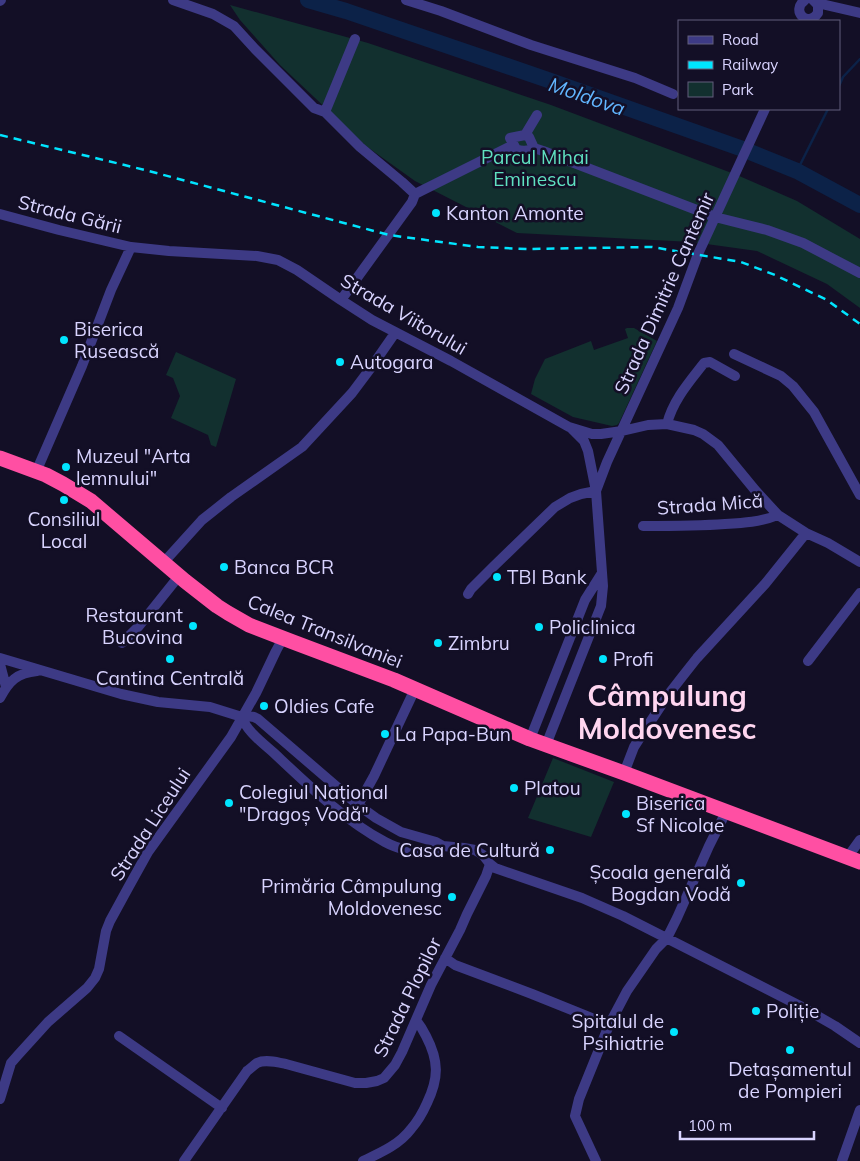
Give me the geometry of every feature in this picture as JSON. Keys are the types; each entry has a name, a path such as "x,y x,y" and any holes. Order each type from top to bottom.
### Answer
{"highway":[{"name":"Calea Transilvaniei","path":"0,458 63,484 91,501 217,606 249,625 415,689 546,746 624,773 854,860"}],"street":[{"path":"173,0 213,14 234,26 314,108 325,112 360,147 415,194"},
{"path":"406,0 441,11 530,45 635,78 673,94"},
{"path":"805,0 799,8 805,20 813,18 818,13 819,8 815,1"},
{"path":"815,1 860,13"},
{"path":"325,112 355,39"},
{"name":"Strada Dimitrie Cantemir","path":"596,491 678,308 698,254 764,112"},
{"path":"525,135 537,115"},
{"path":"534,148 529,137 525,135 510,138 516,149 521,152 534,148 715,217 767,230 803,243 860,273"},
{"path":"341,300 412,202 415,194 513,145"},
{"name":"Strada Gării","path":"0,214 131,247"},
{"path":"36,472 111,290 131,247"},
{"name":"Strada Viitorului","path":"131,247 257,256 278,260 297,270 372,320 451,361 569,427 592,434 622,431 648,425 668,424 694,430 718,445 778,515 806,532 859,558"},
{"path":"164,562 202,520 230,497 302,447 352,392 395,333"},
{"path":"734,354 781,376 793,386 814,412 860,495"},
{"path":"668,424 669,415 680,395 704,363 710,362 735,376"},
{"name":"Strada Dimitrie Cantemir","path":"546,746 601,606 603,586 596,491 588,451 584,441 569,427"},
{"path":"468,594 493,567 556,508 570,498 596,491"},
{"name":"Strada Mică","path":"643,526 695,526 756,522 778,515"},
{"path":"624,773 634,747 672,689 697,658 771,576 806,532"},
{"path":"530,739 585,600 602,573"},
{"path":"122,643 179,576"},
{"path":"808,661 860,594"},
{"name":"Strada Liceului","path":"0,1099 11,1063 48,1022 87,988 95,978 99,969 106,931 128,888 148,852 231,737 256,693 283,638"},
{"path":"0,658 121,694 158,702 210,707 242,717 254,717 358,805 376,818 402,832 436,842 443,846 476,850 495,868 582,898 623,916 802,1007 860,1043"},
{"path":"0,664 6,687"},
{"path":"0,698 6,687 17,676 41,671"},
{"path":"358,805 374,776 415,689"},
{"path":"242,717 247,728 283,762 358,825 400,848 430,852 443,846"},
{"path":"596,1161 575,1116 579,1099 609,1025 627,991 656,949 667,938 726,812"},
{"path":"854,860 860,840"},
{"name":"Strada Plopilor","path":"184,1161 247,1071 257,1064 274,1062 286,1064 355,1083 366,1084 384,1078 395,1065 402,1052 435,977 486,876 490,864"},
{"path":"445,958 455,965 609,1025"},
{"path":"363,1161 388,1149 411,1129 424,1110 435,1086 435,1055 416,1020"},
{"path":"119,1036 222,1108"},
{"path":"842,1161 860,1110"}],"green space":[{"name":"Parcul Mihai Eminescu","path":"230,5 368,43 551,105 737,175 797,201 860,239 860,308 827,284 757,251 692,242 517,233 415,181 366,146 280,65 240,20"},
{"path":"634,328 657,341 617,425 612,426 573,417 531,394 535,379 545,359 591,341 594,350 628,338 625,329"},
{"path":"176,352 236,379 216,447 211,445 208,435 171,418 180,396 173,378 166,375"},
{"path":"553,758 614,782 591,837 528,818"}],"waterway":[{"name":"Moldova","path":"308,0 346,11 551,81 740,148 797,171 860,205"},
{"path":"840,84 843,77 860,59"},
{"path":"797,171 828,110"}],"railway":[{"path":"0,135 145,170 389,235 478,247 527,249 652,247 741,262 775,275 827,300 860,324"}],"place":[{"name":"Kanton Amonte","path":"436,213"},
{"name":"Biserica Rusească","path":"64,340"},
{"name":"Autogara","path":"340,362"},
{"name":"Muzeul \"Arta lemnului\"","path":"66,467"},
{"name":"Consiliul Local","path":"64,500"},
{"name":"Banca BCR","path":"224,567"},
{"name":"TBI Bank","path":"497,577"},
{"name":"Restaurant Bucovina","path":"193,626"},
{"name":"Policlinica","path":"539,627"},
{"name":"Zimbru","path":"438,643"},
{"name":"Cantina Centrală","path":"170,659"},
{"name":"Profi","path":"603,659"},
{"name":"Oldies Cafe","path":"264,706"},
{"name":"La Papa-Bun","path":"385,734"},
{"name":"Platou","path":"514,788"},
{"name":"Colegiul Național \"Dragoș Vodă\"","path":"229,803"},
{"name":"Biserica Sf Nicolae","path":"626,814"},
{"name":"Casa de Cultură","path":"550,850"},
{"name":"Școala generală Bogdan Vodă","path":"741,883"},
{"name":"Primăria Câmpulung Moldovenesc","path":"452,897"},
{"name":"Poliție","path":"756,1011"},
{"name":"Spitalul de Psihiatrie","path":"674,1032"},
{"name":"Detașamentul de Pompieri","path":"790,1050"}],"district":[{"name":"Câmpulung Moldovenesc","path":"667,712"}]}
